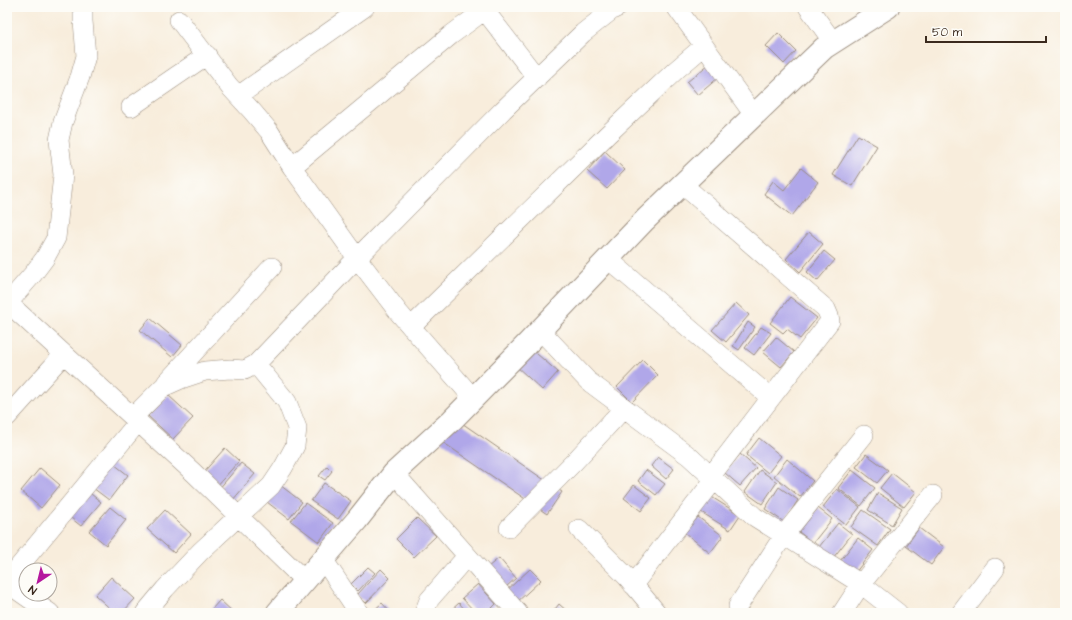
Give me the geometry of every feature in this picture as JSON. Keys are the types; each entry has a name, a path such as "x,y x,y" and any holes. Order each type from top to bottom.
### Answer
{"street":[{"path":"83,7 86,56 80,77 63,122 59,140 63,175 56,238 45,258 8,303 194,473 305,581"},
{"path":"238,96 365,7"},
{"path":"163,387 205,371 230,369 246,370 256,364 356,258 498,116 583,33 618,7"},
{"path":"676,7 754,115"},
{"path":"808,7 833,42"},
{"path":"277,613 394,473 452,420 645,220 824,48 888,7"},
{"path":"292,167 451,34 485,8 537,78"},
{"path":"179,20 229,86 269,131 292,167 356,258 399,313 473,398"},
{"path":"411,327 607,135 676,70 704,46"},
{"path":"130,106 207,55"},
{"path":"634,585 771,398 830,322 826,309 811,295 682,184"},
{"path":"608,259 771,398"},
{"path":"48,612 7,582 135,420 272,267"},
{"path":"540,330 588,381 689,456 755,517 861,584 889,609"},
{"path":"7,417 64,354"},
{"path":"145,613 165,589 200,552 271,486 295,446 297,428 286,402 256,364"},
{"path":"509,528 575,461 624,408"},
{"path":"738,606 784,535 864,436"},
{"path":"394,473 518,613"},
{"path":"842,613 861,584 933,495"},
{"path":"579,529 627,577 657,613"},
{"path":"424,613 429,600 467,556"},
{"path":"323,559 360,613"},
{"path":"961,613 995,568"}],"building":[{"path":"778,33 796,51 784,64 766,46"},
{"path":"709,64 719,77 698,95 687,82"},
{"path":"858,135 877,146 852,186 833,175"},
{"path":"605,151 625,170 607,189 587,171"},
{"path":"801,168 818,182 792,216 764,194 773,181 784,190"},
{"path":"809,232 823,244 800,272 786,259"},
{"path":"824,251 835,260 817,281 807,272"},
{"path":"790,297 817,318 800,339 787,329 783,333 770,323"},
{"path":"736,303 749,315 726,342 712,330"},
{"path":"150,318 182,345 172,357 140,330"},
{"path":"748,322 755,327 739,350 733,346"},
{"path":"761,327 771,333 754,355 745,348"},
{"path":"776,337 794,352 781,367 763,352"},
{"path":"530,348 558,372 542,390 515,365"},
{"path":"643,360 658,375 632,402 617,387"},
{"path":"168,395 193,418 173,439 148,416"},
{"path":"456,419 562,492 547,514 441,441"},
{"path":"759,438 781,456 768,473 746,455"},
{"path":"225,448 239,461 215,488 201,475"},
{"path":"740,454 756,468 740,486 725,473"},
{"path":"866,454 888,470 877,483 856,467"},
{"path":"105,457 128,475 109,500 85,482"},
{"path":"658,457 674,469 666,479 651,466"},
{"path":"787,459 813,481 800,497 774,476"},
{"path":"241,463 255,474 232,501 218,490"},
{"path":"327,466 332,471 325,480 319,476"},
{"path":"40,468 60,485 41,508 21,491"},
{"path":"646,470 665,484 656,495 638,481"},
{"path":"760,470 777,482 762,504 745,492"},
{"path":"852,470 875,488 861,506 838,488"},
{"path":"892,473 916,492 904,507 880,488"},
{"path":"324,483 351,501 338,519 311,501"},
{"path":"280,485 302,502 289,519 267,502"},
{"path":"634,485 651,498 641,511 624,498"},
{"path":"779,487 798,500 784,522 765,509"},
{"path":"837,489 860,507 846,525 823,507"},
{"path":"86,490 101,502 81,526 66,514"},
{"path":"878,493 902,508 892,525 868,510"},
{"path":"710,496 740,515 730,530 701,512"},
{"path":"305,503 333,523 319,542 291,521"},
{"path":"110,507 126,520 106,545 89,531"},
{"path":"818,508 832,519 813,543 799,532"},
{"path":"165,510 191,534 174,553 147,529"},
{"path":"863,510 890,529 878,546 851,527"},
{"path":"698,517 723,536 710,553 685,533"},
{"path":"417,518 436,536 414,557 396,539"},
{"path":"838,523 852,534 833,558 819,547"},
{"path":"919,528 944,547 931,565 906,546"},
{"path":"858,538 873,550 855,573 840,561"},
{"path":"499,558 516,578 506,587 488,567"},
{"path":"368,567 375,573 358,591 351,584"},
{"path":"381,569 390,578 366,603 357,595"},
{"path":"530,569 541,580 516,603 505,592"},
{"path":"111,577 135,599 122,613 115,613 95,595"},
{"path":"478,584 496,604 487,613 476,613 462,598"},
{"path":"220,600 234,613 215,613 211,610"},
{"path":"382,603 391,613 371,613"},
{"path":"459,603 468,613 448,613"},
{"path":"559,604 569,613 552,613"},
{"path":"94,607 102,613 89,613"}]}
